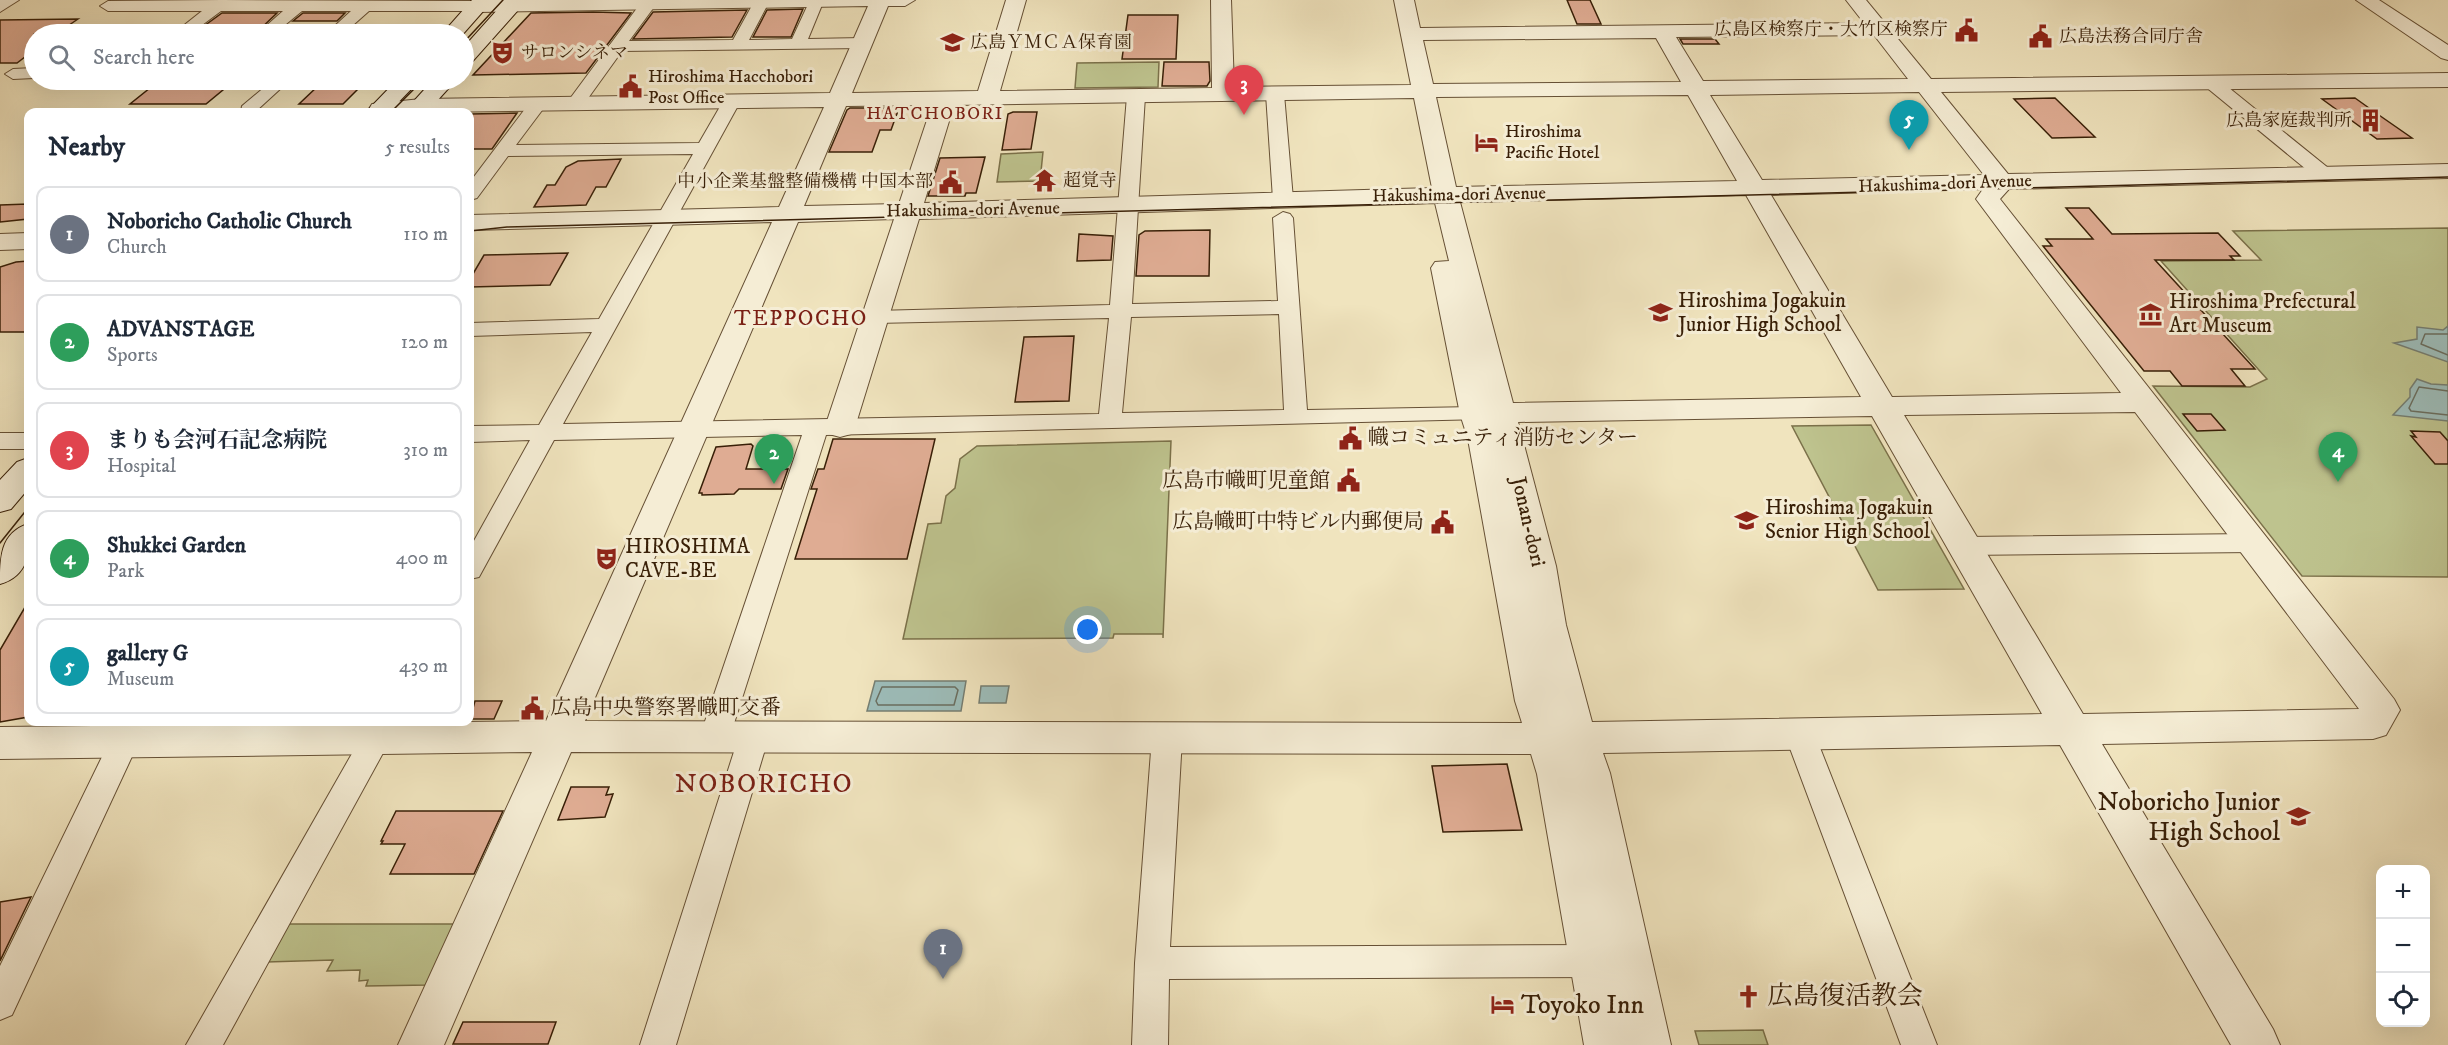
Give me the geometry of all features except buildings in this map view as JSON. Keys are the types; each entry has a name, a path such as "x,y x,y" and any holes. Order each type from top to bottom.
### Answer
{"street":[{"path":"0,7 11,0"},
{"path":"421,1045 695,430 881,0"},
{"path":"108,6 221,3 298,6 369,3 905,0"},
{"path":"987,98 1016,0"},
{"path":"1221,0 1224,94"},
{"name":"Jonan-dori","path":"1384,0 1415,91 1489,413 1483,439 1534,701 1590,773 1648,1045"},
{"name":"Jonan-dori","path":"1404,0 1412,34 1415,91"},
{"path":"0,743 129,732 380,730 557,736 1562,738 2073,732 2373,724 2381,710 2145,402 1995,191 1924,86 1856,0"},
{"path":"2366,0 2448,54"},
{"path":"798,44 817,1"},
{"path":"739,44 761,2"},
{"path":"194,24 221,3"},
{"path":"345,24 369,3"},
{"path":"461,24 481,3"},
{"path":"474,48 514,3"},
{"path":"575,104 648,3"},
{"path":"277,24 298,6"},
{"path":"1412,34 1879,29"},
{"path":"1662,31 1880,407 2257,1045"},
{"path":"617,46 863,43"},
{"path":"13,74 24,74"},
{"path":"448,108 1415,91 2448,81"},
{"path":"2212,83 2325,175"},
{"path":"250,108 271,90"},
{"path":"382,108 399,90"},
{"path":"419,108 436,90"},
{"path":"1275,94 1296,417"},
{"path":"1110,421 1136,96"},
{"path":"715,736 828,427 875,317 945,99"},
{"path":"474,555 479,537 545,432 731,102"},
{"path":"474,188 537,105"},
{"path":"501,151 705,148"},
{"name":"Hakushima-dori Avenue","path":"1995,191 2448,171"},
{"name":"Hakushima-dori Avenue","path":"474,237 661,225 1759,196 1995,191 2448,187"},
{"name":"Hakushima-dori Avenue","path":"474,222 661,225"},
{"path":"0,242 24,241"},
{"path":"875,317 1290,307"},
{"path":"474,329 606,325"},
{"path":"474,434 2145,402"},
{"path":"0,441 24,441"},
{"path":"0,501 24,474"},
{"path":"0,573 24,541"},
{"path":"1964,546 2253,543"},
{"path":"204,1045 380,730"},
{"path":"0,1003 129,732"},
{"path":"1800,735 1919,1045"},
{"path":"658,1045 754,736"},
{"path":"1150,1045 1152,963 1167,738"},
{"name":"Jonan-dori","path":"1562,738 1557,774 1607,1045"},
{"path":"1152,963 1630,961"}],"green space":[{"path":"1159,62 1158,87 1075,88 1077,63"},
{"path":"1043,152 1040,181 997,182 1001,154"},
{"path":"2448,228 2448,577 2302,576 2153,386 2250,387 2267,379 2161,261 2261,260 2233,231"},
{"path":"1871,425 1964,589 1878,590 1792,426"},
{"path":"1171,441 1163,638 1163,634 1114,634 1113,638 903,639 928,524 941,523 946,496 955,488 960,459 977,446"},
{"path":"286,924 456,924 429,985 366,986 368,980 359,981 360,970 327,971 333,960 267,962"},
{"path":"1763,1030 1768,1045 1699,1045 1695,1031"}],"water":[{"path":"2448,326 2448,362 2394,343 2417,339 2417,327 2443,330"},
{"path":"2417,379 2431,384 2448,385 2448,421 2393,415 2410,397 2410,389"},
{"path":"875,681 966,681 961,711 867,711"},
{"path":"981,686 1009,686 1006,703 979,703"}],"tram line":[{"path":"474,31 503,0"},
{"path":"395,108 413,90"},
{"path":"474,231 507,227 2448,177"},
{"path":"0,543 24,513"}],"place":[{"name":"広島区検察庁・大竹区検察庁","path":"1966,30"},
{"name":"広島法務合同庁舎","path":"2041,37"},
{"name":"広島ＹＭＣＡ保育園","path":"952,43"},
{"name":"サロンシネマ","path":"503,53"},
{"name":"Hiroshima Hacchobori Post Office","path":"630,87"},
{"name":"まりも会河石記念病院","path":"1244,115"},
{"name":"広島家庭裁判所","path":"2370,121"},
{"name":"Hiroshima Pacific Hotel","path":"1487,142"},
{"name":"gallery G","path":"1909,150"},
{"name":"超覚寺","path":"1045,181"},
{"name":"中小企業基盤整備機構 中国本部","path":"951,182"},
{"name":"Hiroshima Jogakuin Junior High School","path":"1660,313"},
{"name":"Hiroshima Prefectural Art Museum","path":"2151,314"},
{"name":"幟コミュニティ消防センター","path":"1350,438"},
{"name":"広島市幟町児童館","path":"1348,481"},
{"name":"Shukkei Garden","path":"2338,482"},
{"name":"ADVANSTAGE","path":"774,484"},
{"name":"Hiroshima Jogakuin Senior High School","path":"1747,520"},
{"name":"広島幟町中特ビル内郵便局","path":"1442,522"},
{"name":"HIROSHIMA CAVE-BE","path":"607,559"},
{"name":"広島中央警察署幟町交番","path":"532,708"},
{"name":"Noboricho Junior High School","path":"2298,817"},
{"name":"Noboricho Catholic Church","path":"943,979"},
{"name":"広島復活教会","path":"1749,996"},
{"name":"Toyoko Inn","path":"1503,1005"}],"district":[{"name":"HATCHOBORI","path":"935,114"},
{"name":"TEPPOCHO","path":"801,318"},
{"name":"NOBORICHO","path":"764,784"}]}
